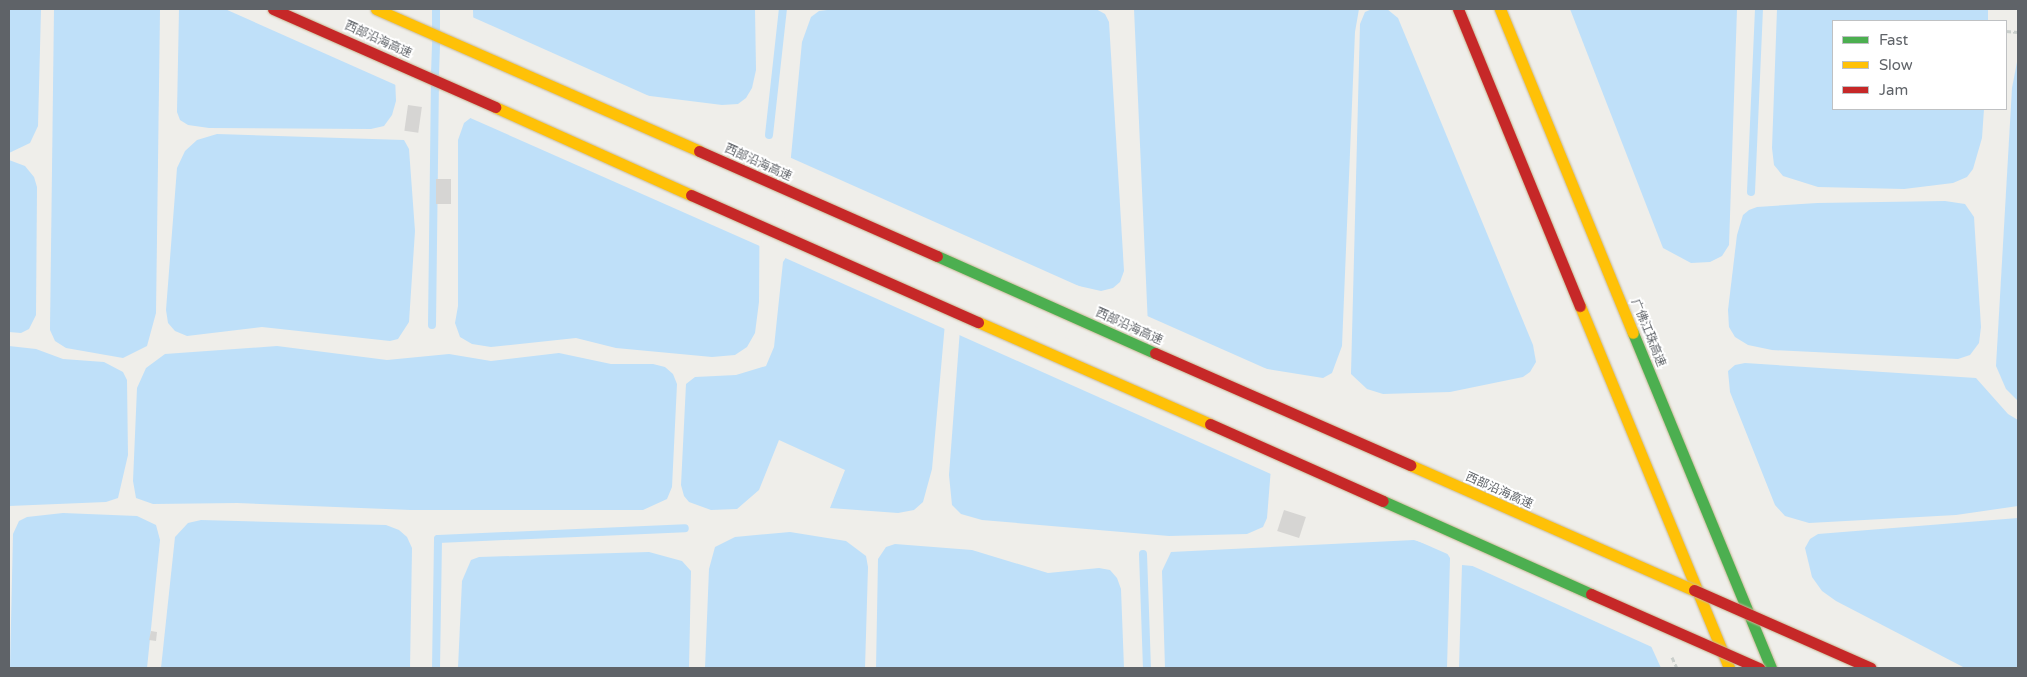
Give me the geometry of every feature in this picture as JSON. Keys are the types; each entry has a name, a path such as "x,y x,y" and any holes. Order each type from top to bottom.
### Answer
{"highway":[{"name":"西部沿海高速","path":"273,9 1759,668"},
{"name":"西部沿海高速","path":"376,9 1871,668"},
{"path":"1458,9 1729,668"},
{"name":"广佛江珠高速","path":"1500,9 1771,668"}],"water":[{"path":"9,9 41,9 38,126 30,143 9,153"},
{"path":"54,9 160,9 156,313 147,346 123,358 66,348 55,341 50,330"},
{"path":"179,9 333,9 395,77 396,101 392,115 384,126 371,129 209,128 188,125 180,120 177,112"},
{"path":"473,9 755,9 756,70 752,88 746,98 738,104 722,105 475,74"},
{"path":"835,9 1096,9 1105,14 1109,22 1124,271 1120,282 1113,288 1101,291 785,219 802,42 811,17 819,11"},
{"path":"1134,9 1359,9 1355,32 1342,346 1332,373 1323,378 1181,355 1148,326"},
{"path":"1372,9 1387,9 1398,18 1533,345 1536,362 1530,372 1523,377 1450,392 1383,394 1367,389 1351,374 1360,24 1365,12"},
{"path":"1570,9 1737,9 1729,245 1722,256 1710,262 1691,263 1663,248"},
{"path":"1777,9 1988,9 1988,20 1832,20 1832,110 1984,110 1982,138 1973,169 1967,177 1953,183 1904,189 1818,187 1783,176 1774,165 1772,148"},
{"path":"2018,57 2018,401 2006,389 1996,366 2012,88"},
{"path":"473,116 760,168 759,302 755,333 747,347 735,355 712,357 616,348 576,338 491,347 472,344 460,337 455,323 458,306 458,140 464,123"},
{"path":"217,134 404,140 409,149 415,231 409,322 398,339 390,341 262,327 187,336 175,331 168,323 166,310 177,168 185,151 197,140"},
{"path":"9,160 25,166 34,177 37,187 36,315 29,329 21,333 9,332"},
{"path":"1945,201 1965,204 1974,217 1981,327 1979,343 1970,355 1958,359 1772,350 1748,345 1735,337 1729,327 1728,310 1737,235 1743,215 1749,210 1757,207 1817,203"},
{"path":"790,251 946,312 932,469 923,502 914,510 898,513 830,508 845,470 779,440 759,490 737,509 711,510 689,502 684,496 681,485 686,384 695,377 736,375 766,366 774,347 783,262"},
{"path":"962,303 1275,417 1267,518 1263,527 1247,534 1169,536 982,520 961,514 952,505 949,475"},
{"path":"9,346 36,349 63,359 104,362 123,372 127,380 128,455 118,498 106,502 9,506"},
{"path":"277,346 387,360 449,354 491,361 559,353 611,364 653,364 665,367 673,374 677,384 672,487 667,499 643,510 411,510 237,503 153,504 136,498 133,481 137,388 146,368 165,354"},
{"path":"1745,363 1976,378 2008,414 2018,420 2018,506 1956,515 1809,523 1785,516 1775,505 1730,392 1728,371 1735,365"},
{"path":"63,513 137,516 156,525 160,540 147,668 10,668 13,534 19,521 27,517"},
{"path":"2018,518 2018,668 1965,668 1836,601 1822,591 1812,577 1805,548 1810,539 1818,534"},
{"path":"201,520 386,525 399,530 407,537 412,548 410,668 161,668 175,537 188,523"},
{"path":"790,532 846,541 866,556 868,567 865,668 705,668 709,569 715,547 735,537"},
{"path":"1414,540 1445,550 1450,558 1447,668 1165,668 1162,571 1171,552"},
{"path":"895,544 972,550 1048,573 1099,568 1110,570 1117,578 1121,589 1124,668 876,668 878,559 886,547"},
{"path":"649,552 682,561 691,571 689,668 458,668 462,581 471,560 479,557"},
{"path":"1462,565 1621,580 1661,668 1459,668"}],"pier":[{"path":"225,9 338,9 349,16 397,75 398,86"},
{"path":"470,16 658,100 474,77"},
{"path":"474,113 761,166 762,247 468,117"},
{"path":"789,157 1090,291 784,221"},
{"path":"788,249 949,312 947,330 783,257"},
{"path":"963,300 1276,415 1273,475 957,334 959,302"},
{"path":"1145,315 1278,374 1180,357 1151,340"},
{"path":"1411,538 1438,543 1452,556"},
{"path":"1466,563 1622,578 1654,648"}],"building":[{"path":"408,105 422,107 418,133 404,131"},
{"path":"436,179 451,179 451,204 436,204"},
{"path":"1284,510 1306,517 1299,538 1277,531"},
{"path":"151,631 157,632 156,641 149,640"}],"waterway":[{"path":"436,9 436,29"},
{"path":"769,135 783,9"},
{"path":"1751,192 1759,9"},
{"path":"435,74 436,41"},
{"path":"432,325 435,86"},
{"path":"436,668 438,539 685,528"},
{"path":"1143,554 1147,668"}],"traffic: fast":[{"path":"937,256 1155,353"},
{"path":"1633,333 1771,668"},
{"path":"1383,501 1591,594"}],"traffic: slow":[{"path":"376,9 699,151"},
{"path":"1500,9 1633,333"},
{"path":"495,107 691,195"},
{"path":"1580,306 1729,668"},
{"path":"978,322 1210,424"},
{"path":"1410,465 1694,590"}],"traffic: jam":[{"path":"273,9 495,107"},
{"path":"1458,9 1580,306"},
{"path":"699,151 937,256"},
{"path":"691,195 978,322"},
{"path":"1155,353 1410,465"},
{"path":"1210,424 1383,501"},
{"path":"1694,590 1871,668"},
{"path":"1591,594 1759,668"}]}
